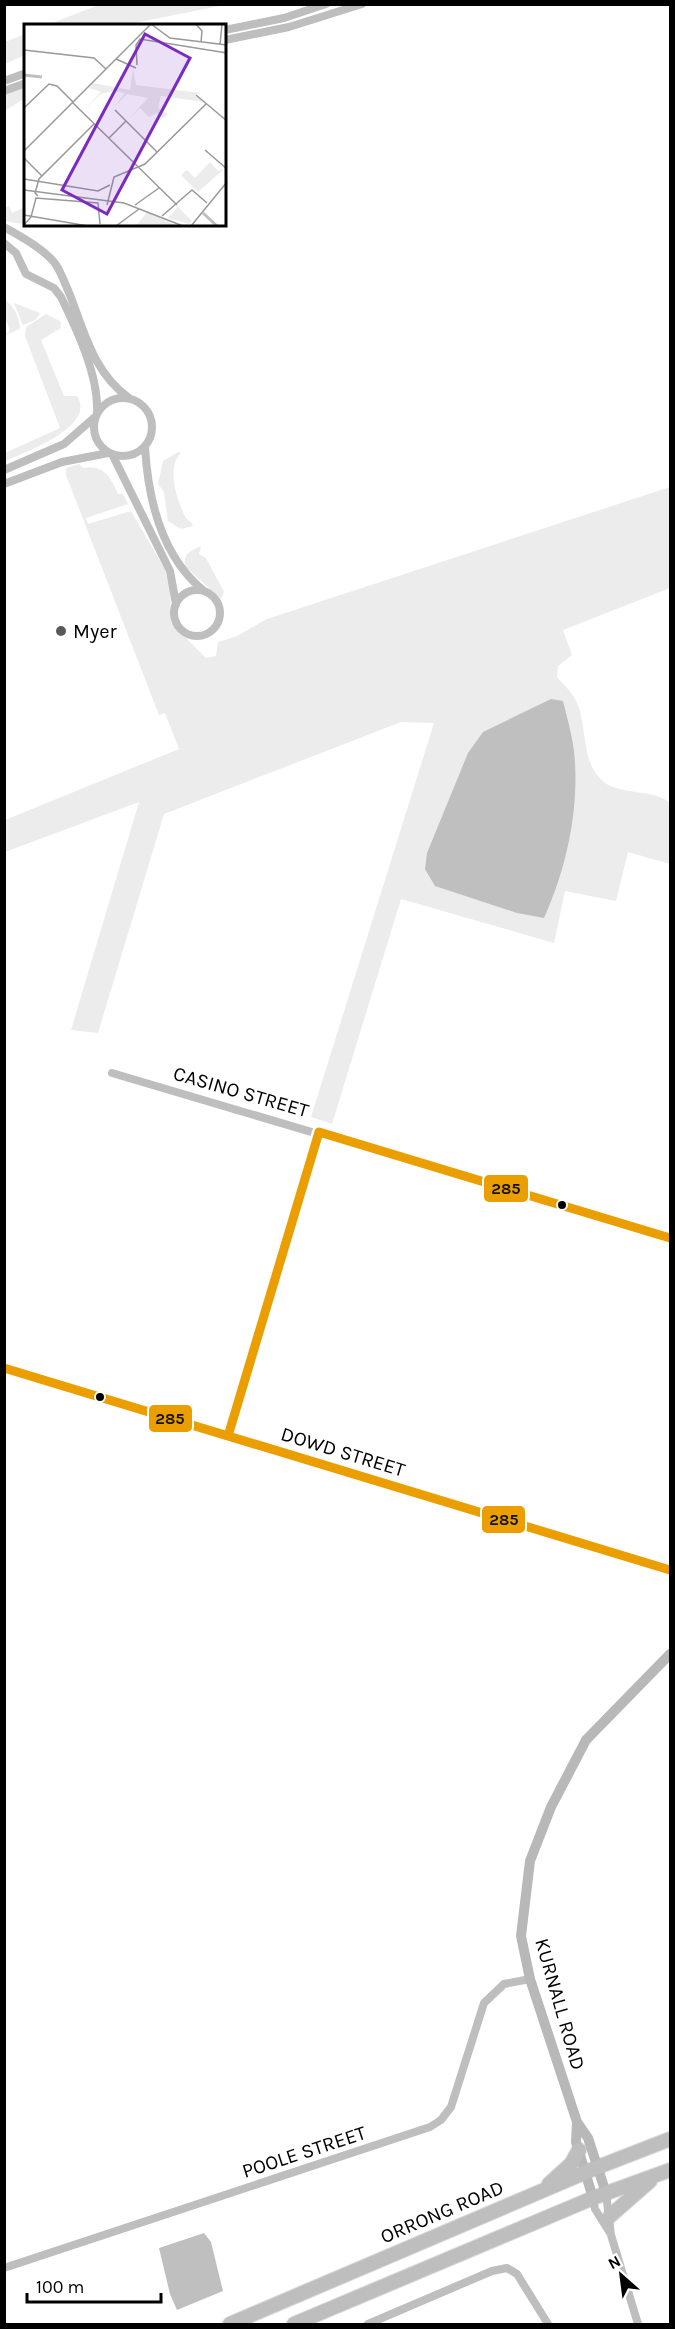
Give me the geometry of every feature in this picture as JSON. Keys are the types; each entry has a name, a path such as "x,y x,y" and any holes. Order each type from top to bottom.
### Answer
{"highway":[{"name":"ORRONG ROAD","path":"230,2325 592,2169 670,2139"},
{"path":"543,2190 571,2164 579,2150"},
{"path":"294,2325 600,2196 666,2171"},
{"path":"610,2216 626,2199 666,2171"}],"street":[{"path":"226,30 284,18 326,4"},
{"path":"226,40 289,27 362,4"},
{"path":"4,81 24,74"},
{"path":"4,91 24,84"},
{"path":"4,227 54,262 63,278 101,372 110,383 146,408 151,417 152,435 145,447 129,456 110,453 62,462 4,484"},
{"path":"4,243 16,253 26,274 54,288 61,297 95,380 98,396 94,432 97,441 110,453 170,571 176,604 175,618 181,630 194,635 207,633 217,625 220,613 217,601 180,567 157,518 148,489 145,447"},
{"path":"4,470 64,444 111,400 129,398"},
{"path":"176,604 184,594 204,591"},
{"name":"CASINO STREET","path":"112,1073 319,1132 670,1238"},
{"path":"228,1436 319,1132"},
{"name":"DOWD STREET","path":"4,1368 670,1570"},
{"name":"KURNALL ROAD","path":"592,2169 579,2150 577,2122 530,1979 521,1935 524,1899 530,1861 551,1807 586,1740 670,1654"},
{"name":"POOLE STREET","path":"4,2268 430,2127 451,2107 484,2003 504,1984 530,1979"},
{"name":"KURNALL ROAD","path":"577,2122 588,2138 592,2169 600,2196 610,2216 611,2235"},
{"name":"KURNALL ROAD","path":"600,2196 596,2209 611,2235 638,2325"},
{"path":"368,2325 495,2270 507,2268 517,2274 548,2325"}],"shaded area":[{"path":"101,4 225,4 129,24 50,24"},
{"path":"24,34 24,55 5,64 5,42"},
{"path":"24,86 24,99 5,111 4,95"},
{"path":"9,206 12,213 24,207 24,225 5,221 5,208"},
{"path":"5,300 16,313 20,329 5,335 10,331 5,317"},
{"path":"14,303 40,314 35,320 23,325"},
{"path":"46,314 60,321 61,328 41,340 64,396 77,396 81,407 77,418 69,427 42,444 5,461 5,453 60,428 25,336 26,327"},
{"path":"178,452 181,453 174,466 174,484 182,510 193,526 181,529 168,521 164,492 158,484 163,461"},
{"path":"79,464 83,468 96,468 106,474 118,494 123,494 128,504 86,518 88,524 131,511 164,568 170,588 171,623 206,658 216,656 218,642 237,636 267,619 670,487 670,588 563,630 572,655 558,666 557,677 571,692 577,703 588,755 596,774 611,786 655,795 670,803 670,864 628,852 616,901 565,891 554,943 401,899 332,1124 311,1117 434,723 401,722 164,814 98,1033 71,1030 139,802 5,852 5,820 179,749 165,713 159,715 66,475 66,468"},
{"path":"201,546 199,554 206,558 224,592 221,599 185,566 187,555"},
{"path":"551,699 563,701 571,732 575,793 565,858 544,918 517,913 435,886 425,869 427,853 468,753 483,732"},
{"path":"204,2233 211,2242 223,2291 177,2310 170,2294 159,2248"}],"transit line":[{"name":"285","path":"228,1436 319,1132 670,1238"},
{"name":"285","path":"4,1368 670,1570"}],"place":[{"name":"Myer","path":"61,631"}]}
